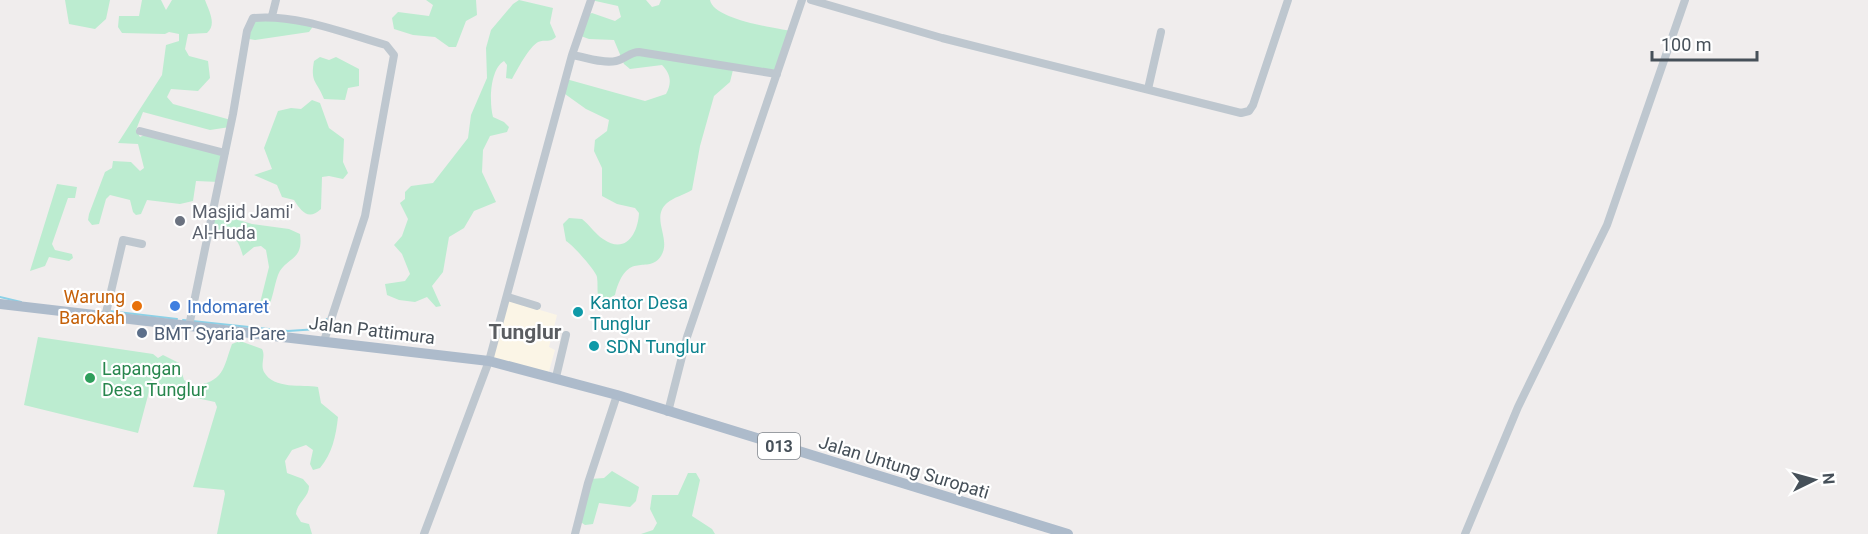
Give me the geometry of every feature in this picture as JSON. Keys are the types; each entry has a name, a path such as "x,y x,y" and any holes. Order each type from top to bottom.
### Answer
{"main road":[{"name":"Jalan Pattimura","path":"0,304 106,312 489,362"},
{"name":"Jalan Untung Suropati","path":"489,362 556,377 618,395 1068,534"}],"street":[{"path":"272,16 276,0"},
{"path":"424,534 489,362 572,55 591,0"},
{"path":"668,412 687,338 802,0"},
{"path":"811,0 942,38 1241,113 1249,111 1253,105 1288,0"},
{"path":"1465,534 1518,407 1607,225 1685,0"},
{"path":"189,322 250,21 253,18 272,16 301,21 386,45 394,56 365,216 324,341"},
{"path":"1148,89 1161,32"},
{"path":"572,55 609,62 639,52 777,74"},
{"path":"140,131 225,153"},
{"path":"106,312 123,240 142,244"},
{"path":"508,297 537,306"},
{"path":"556,377 566,335"},
{"path":"575,534 588,483 618,395"}],"shaded area":[{"path":"508,297 541,306 540,310 557,315 549,347 555,350 548,375 489,361"}],"green space":[{"path":"65,0 110,0 106,19 95,29 69,24"},
{"path":"142,0 161,0 166,10 172,0 205,0 212,22 210,29 207,33 188,34 185,49 189,56 208,61 210,78 198,91 171,89 167,97 173,104 231,120 230,127 210,130 143,112 136,130 140,137 148,133 225,153 219,182 196,181 193,201 180,204 147,200 141,214 136,215 130,200 110,195 106,199 99,224 92,225 88,220 89,214 105,172 112,168 113,161 131,162 140,171 144,168 138,144 118,143 162,75 166,45 179,41 179,34 169,32 165,34 122,33 118,27 119,16 139,16"},
{"path":"426,0 476,0 477,15 466,21 456,47 449,47 435,37 413,35 394,29 392,18 398,12 429,16 433,5"},
{"path":"519,0 553,8 550,23 556,37 552,40 538,42 512,79 506,78 507,65 504,61 499,65 493,78 491,103 493,117 509,127 507,132 490,136 483,150 482,172 496,202 474,211 464,228 449,237 443,272 432,286 441,306 436,307 427,297 415,302 399,300 387,295 385,284 405,281 410,274 402,254 394,245 402,236 408,219 400,203 405,199 405,192 411,186 433,183 468,138 471,115 487,78 486,48 491,30"},
{"path":"591,0 646,0 652,7 659,5 661,0 710,0 714,7 745,22 791,31 777,74 733,70 730,82 714,96 700,146 692,190 667,203 660,215 664,243 661,256 650,264 631,267 625,272 615,295 606,300 598,296 597,277 593,269 566,241 563,224 569,218 582,219 597,235 611,243 618,244 629,240 636,228 639,213 635,208 617,204 602,196 602,168 594,151 595,140 607,131 609,120 586,109 565,94 566,79 645,101 666,94 670,79 662,65 630,69 624,64 614,40 589,39 578,35 584,16 592,13 615,21 621,17 618,6"},
{"path":"253,18 314,25 309,32 255,40 249,39"},
{"path":"320,57 329,60 336,57 359,69 359,86 348,88 345,100 324,99 313,74 314,61"},
{"path":"312,100 320,103 329,128 344,139 343,162 348,173 343,179 322,177 321,209 309,214 302,211 294,200 282,197 277,185 254,175 272,169 264,148 278,111 291,108 301,109"},
{"path":"57,184 77,187 75,198 68,198 52,244 55,250 72,254 73,258 69,261 49,257 45,266 30,271"},
{"path":"226,216 252,224 289,229 300,234 297,255 281,269 268,308 261,307 260,303 269,267 266,250 261,246 254,247 243,256 237,241 215,234 212,228 215,218"},
{"path":"38,337 153,354 158,358 163,355 179,363 184,380 192,386 203,384 217,377 224,367 232,344 240,341 262,349 264,372 274,382 318,387 321,403 338,417 335,438 330,451 320,468 313,470 310,464 313,450 306,445 292,450 285,461 287,473 303,479 309,486 296,514 301,522 309,524 312,534 217,534 224,490 193,487 217,407 215,402 150,388 138,433 24,405"},
{"path":"612,471 639,487 636,501 630,507 599,503 593,524 585,525 579,521 590,479 604,478"},
{"path":"688,473 696,473 700,480 692,516 712,529 715,534 641,534 653,530 657,523 650,509 652,495 678,495"}],"waterway":[{"path":"0,297 21,302"},
{"path":"109,311 177,319"},
{"path":"183,320 288,331 318,329 327,319"}],"place":[{"name":"Masjid Jami' Al-Huda","path":"180,221"},
{"name":"Warung Barokah","path":"137,306"},
{"name":"Indomaret","path":"175,306"},
{"name":"Kantor Desa Tunglur","path":"578,312"},
{"name":"BMT Syaria Pare","path":"142,333"},
{"name":"SDN Tunglur","path":"594,346"},
{"name":"Lapangan Desa Tunglur","path":"90,378"}],"district":[{"name":"Tunglur","path":"525,332"}]}
